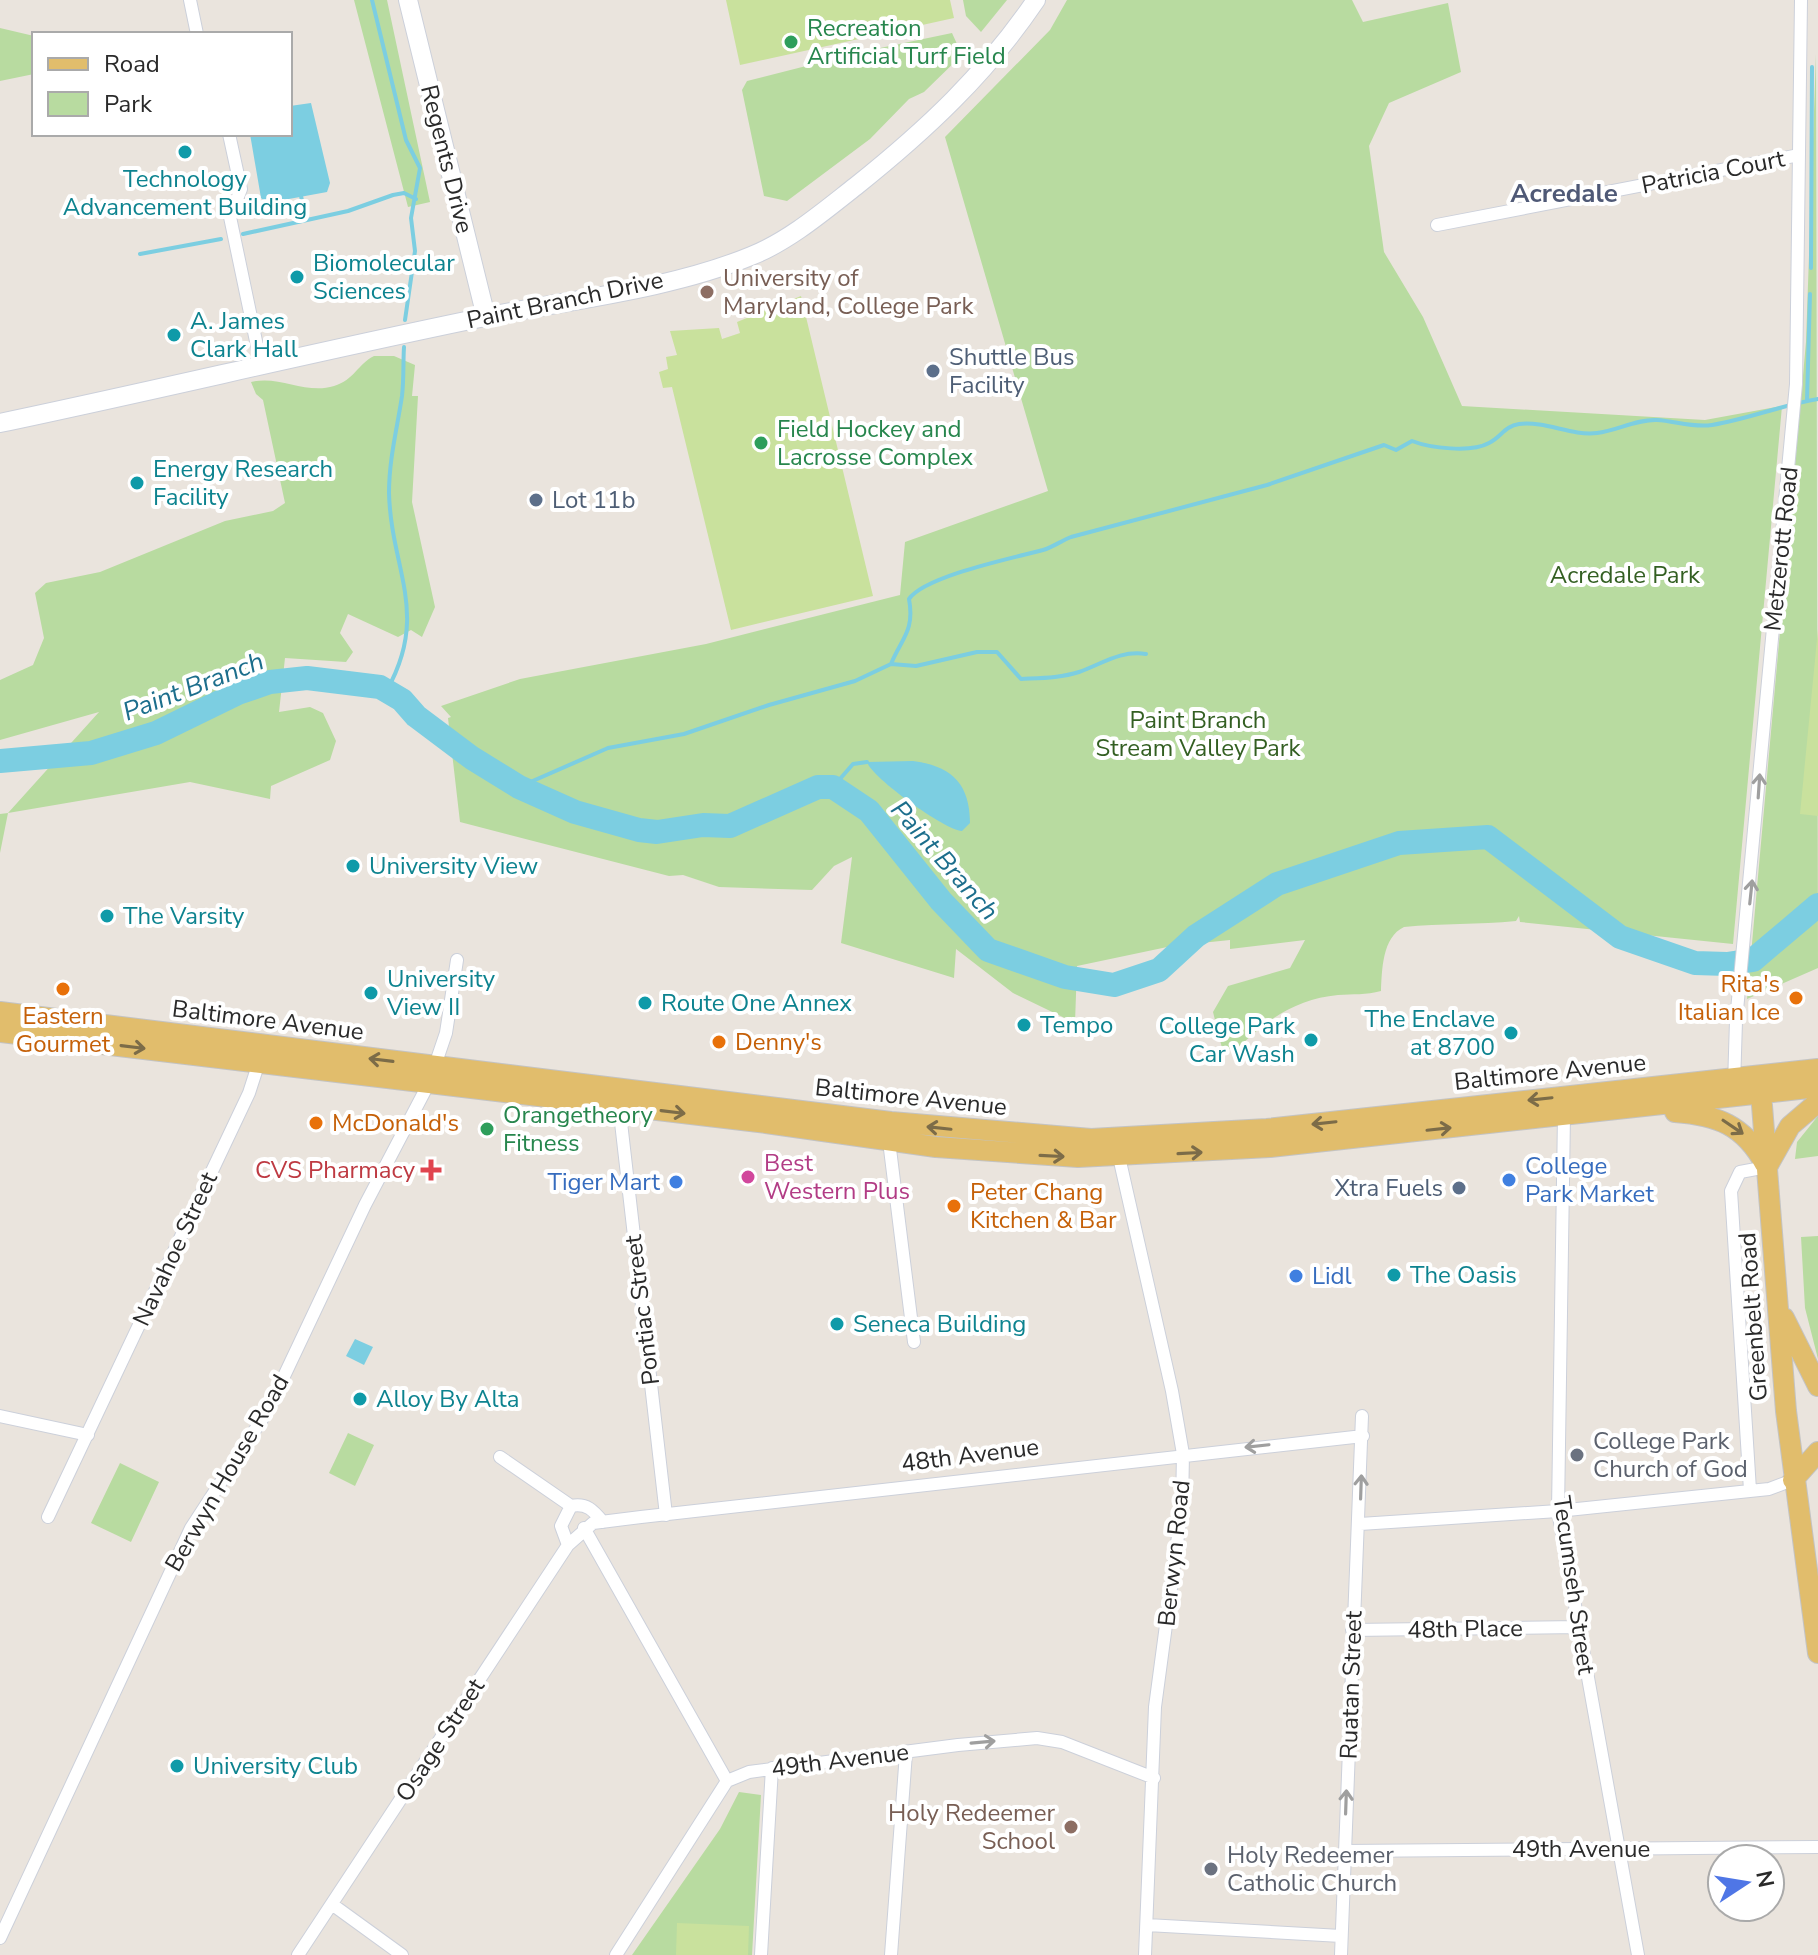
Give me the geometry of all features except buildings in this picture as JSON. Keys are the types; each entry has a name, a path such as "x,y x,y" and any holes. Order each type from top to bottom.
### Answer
{"main road":[{"name":"Baltimore Avenue","path":"0,1012 619,1105 889,1141 1027,1155 1119,1157 1270,1147 1630,1108 1734,1087"},
{"name":"Baltimore Avenue","path":"0,1032 259,1062 432,1075 974,1132 1091,1139 1267,1129 1734,1087 1761,1084 1818,1069"},
{"name":"Baltimore Avenue","path":"1761,1084 1818,1087"},
{"name":"Greenbelt Road","path":"1761,1084 1793,1480 1818,1653"},
{"path":"1767,1167 1790,1126 1818,1102"},
{"path":"1630,1108 1706,1114 1723,1120 1755,1146 1767,1167"},
{"path":"1777,1301 1795,1346 1818,1386"},
{"path":"1793,1480 1818,1452"},
{"path":"1793,1480 1818,1470"}],"street":[{"path":"190,0 197,32"},
{"name":"Regents Drive","path":"408,0 486,317"},
{"name":"Paint Branch Drive","path":"0,423 486,317 620,291 753,256 815,218 919,136 953,104 1007,44 1036,0"},
{"name":"Metzerott Road","path":"1734,1087 1763,730 1795,401 1801,0"},
{"path":"229,136 241,189 230,217 261,365"},
{"name":"Patricia Court","path":"1437,225 1799,155"},
{"name":"Berwyn House Road","path":"0,1938 191,1528 268,1410 365,1205 432,1075 451,1008 457,960"},
{"name":"Navahoe Street","path":"48,1517 249,1093 259,1062"},
{"name":"Pontiac Street","path":"619,1105 666,1515"},
{"name":"Tecumseh Street","path":"1564,1115 1558,1511 1638,1955"},
{"path":"889,1141 914,1342"},
{"name":"Berwyn Road","path":"1119,1157 1172,1391 1183,1454 1182,1506 1157,1692 1145,1955"},
{"name":"Greenbelt Road","path":"1750,1490 1731,1191 1740,1172 1767,1167"},
{"path":"0,1416 88,1435"},
{"name":"Ruatan Street","path":"1341,1955 1362,1416"},
{"name":"48th Avenue","path":"584,1528 603,1522 1363,1436"},
{"path":"500,1457 571,1506"},
{"path":"1360,1524 1558,1511 1769,1489 1793,1480"},
{"path":"568,1545 561,1526 563,1516 571,1506 581,1504 592,1509 603,1522"},
{"path":"584,1528 727,1781 616,1955"},
{"name":"Osage Street","path":"298,1955 568,1545 584,1528"},
{"name":"48th Place","path":"1352,1630 1578,1627"},
{"name":"49th Avenue","path":"727,1781 772,1768 958,1745 1047,1739 1154,1778"},
{"path":"891,1955 906,1753"},
{"path":"761,1955 772,1768"},
{"name":"49th Avenue","path":"1344,1851 1818,1847"},
{"path":"333,1905 402,1955"},
{"path":"1147,1925 1341,1936"}],"green space":[{"path":"354,0 387,0 430,202 408,207"},
{"name":"Recreation Artificial Turf Field","path":"726,0 950,0 954,18 740,65"},
{"path":"963,0 1007,0 981,32 966,16"},
{"path":"1067,0 1352,0 1363,22 1448,3 1461,72 1389,103 1369,146 1384,252 1423,317 1462,406 1705,420 1782,406 1733,944 1520,922 1519,916 1516,921 1404,927 1387,946 1381,991 1308,1001 1270,1021 1236,1050 1222,1048 1213,1012 1228,986 1290,968 1305,940 1230,949 1230,940 1172,946 1077,966 1075,1023 1013,993 956,949 954,978 841,943 852,857 834,866 812,890 719,887 683,875 669,876 460,822 448,718 451,717 441,706 520,679 706,644 900,595 905,542 1048,491 945,137 1050,30"},
{"path":"0,28 32,36 32,74 0,81"},
{"path":"952,33 962,55 924,92 909,99 870,139 787,201 764,196 742,90 747,81"},
{"path":"1816,54 1818,968 1747,999 1806,342"},
{"name":"Field Hockey and Lacrosse Complex","path":"801,296 873,596 731,630 672,387 663,388 659,372 668,369 666,357 677,355 670,331 719,328 722,339 740,333 737,322"},
{"path":"374,356 394,356 415,365 412,396 418,396 412,502 435,607 422,637 411,630 398,637 348,614 340,633 353,652 346,662 285,658 279,712 310,707 323,713 336,741 330,760 271,786 270,799 190,782 8,813 99,712 0,740 0,680 33,665 44,638 35,593 46,583 100,572 225,521 273,511 285,503 263,400 256,394 251,382 272,381 324,388 346,380"},
{"path":"1818,629 1818,816 1800,814"},
{"path":"8,813 0,853 0,814"},
{"path":"1818,1116 1818,1156 1795,1159 1797,1142"},
{"path":"1818,1236 1818,1359 1805,1308 1801,1237"},
{"path":"348,1433 374,1445 355,1486 329,1473"},
{"path":"120,1463 159,1482 131,1542 91,1523"},
{"path":"739,1792 761,1795 752,1955 632,1955 720,1829"},
{"path":"677,1923 749,1926 748,1955 676,1955"}],"water":[{"path":"311,103 330,183 327,192 267,203 261,198 250,136 292,136 292,106"},
{"path":"913,761 948,772 962,787 970,823 962,831 910,802 872,770 867,762"},
{"path":"355,1339 373,1347 364,1365 346,1356"}],"waterway":[{"path":"372,0 406,140 420,168 411,218 415,251 405,320"},
{"path":"1811,268 1812,67"},
{"path":"243,234 348,211 393,195 404,193 416,199"},
{"path":"301,196 306,219"},
{"path":"140,254 221,239"},
{"path":"1807,400 1810,294"},
{"path":"387,690 400,663 406,638 405,592 389,493 402,396 404,347"},
{"path":"891,664 909,627 909,599 932,583 1043,550 1071,537 1267,485 1384,445 1396,450 1412,441 1429,446 1472,448 1489,443 1519,424 1587,433 1604,432 1649,420 1712,425 1818,399"},
{"path":"519,787 608,748 684,734 769,705 855,681 891,664 916,666 977,652 997,652 1021,679 1065,675 1119,656 1146,654"},
{"name":"Paint Branch","path":"0,761 91,753 156,733 238,693 270,682 307,678 380,687 402,700 416,716 472,758 519,787 575,812 639,830 657,832 703,825 730,826 818,787 833,787 869,811 941,901 988,950 1065,977 1114,985 1159,970 1196,936 1277,884 1399,843 1488,837 1620,937 1695,963 1727,964 1753,960 1818,905"},
{"path":"833,787 853,764 867,762"}],"place":[{"name":"Recreation Artificial Turf Field","path":"791,42"},
{"name":"Technology Advancement Building","path":"185,152"},
{"name":"Biomolecular Sciences","path":"297,277"},
{"name":"University of Maryland, College Park","path":"707,292"},
{"name":"A. James Clark Hall","path":"174,335"},
{"name":"Shuttle Bus Facility","path":"933,371"},
{"name":"Field Hockey and Lacrosse Complex","path":"761,443"},
{"name":"Energy Research Facility","path":"137,483"},
{"name":"Lot 11b","path":"536,500"},
{"name":"University View","path":"353,866"},
{"name":"The Varsity","path":"107,916"},
{"name":"Eastern Gourmet","path":"63,989"},
{"name":"University View II","path":"371,993"},
{"name":"Rita's Italian Ice","path":"1796,998"},
{"name":"Route One Annex","path":"645,1003"},
{"name":"Tempo","path":"1024,1025"},
{"name":"The Enclave at 8700","path":"1511,1033"},
{"name":"College Park Car Wash","path":"1311,1040"},
{"name":"Denny's","path":"719,1042"},
{"name":"McDonald's","path":"316,1123"},
{"name":"Orangetheory Fitness","path":"487,1129"},
{"name":"CVS Pharmacy","path":"431,1170"},
{"name":"Best Western Plus","path":"748,1177"},
{"name":"College Park Market","path":"1509,1180"},
{"name":"Tiger Mart","path":"676,1182"},
{"name":"Xtra Fuels","path":"1459,1188"},
{"name":"Peter Chang Kitchen & Bar","path":"954,1206"},
{"name":"The Oasis","path":"1394,1275"},
{"name":"Lidl","path":"1296,1276"},
{"name":"Seneca Building","path":"837,1324"},
{"name":"Alloy By Alta","path":"360,1399"},
{"name":"College Park Church of God","path":"1577,1455"},
{"name":"University Club","path":"177,1766"},
{"name":"Holy Redeemer School","path":"1071,1827"},
{"name":"Holy Redeemer Catholic Church","path":"1211,1869"}],"district":[{"name":"Acredale","path":"1564,193"}],"park label":[{"name":"Acredale Park","path":"1625,575"},
{"name":"Paint Branch Stream Valley Park","path":"1198,734"}]}
